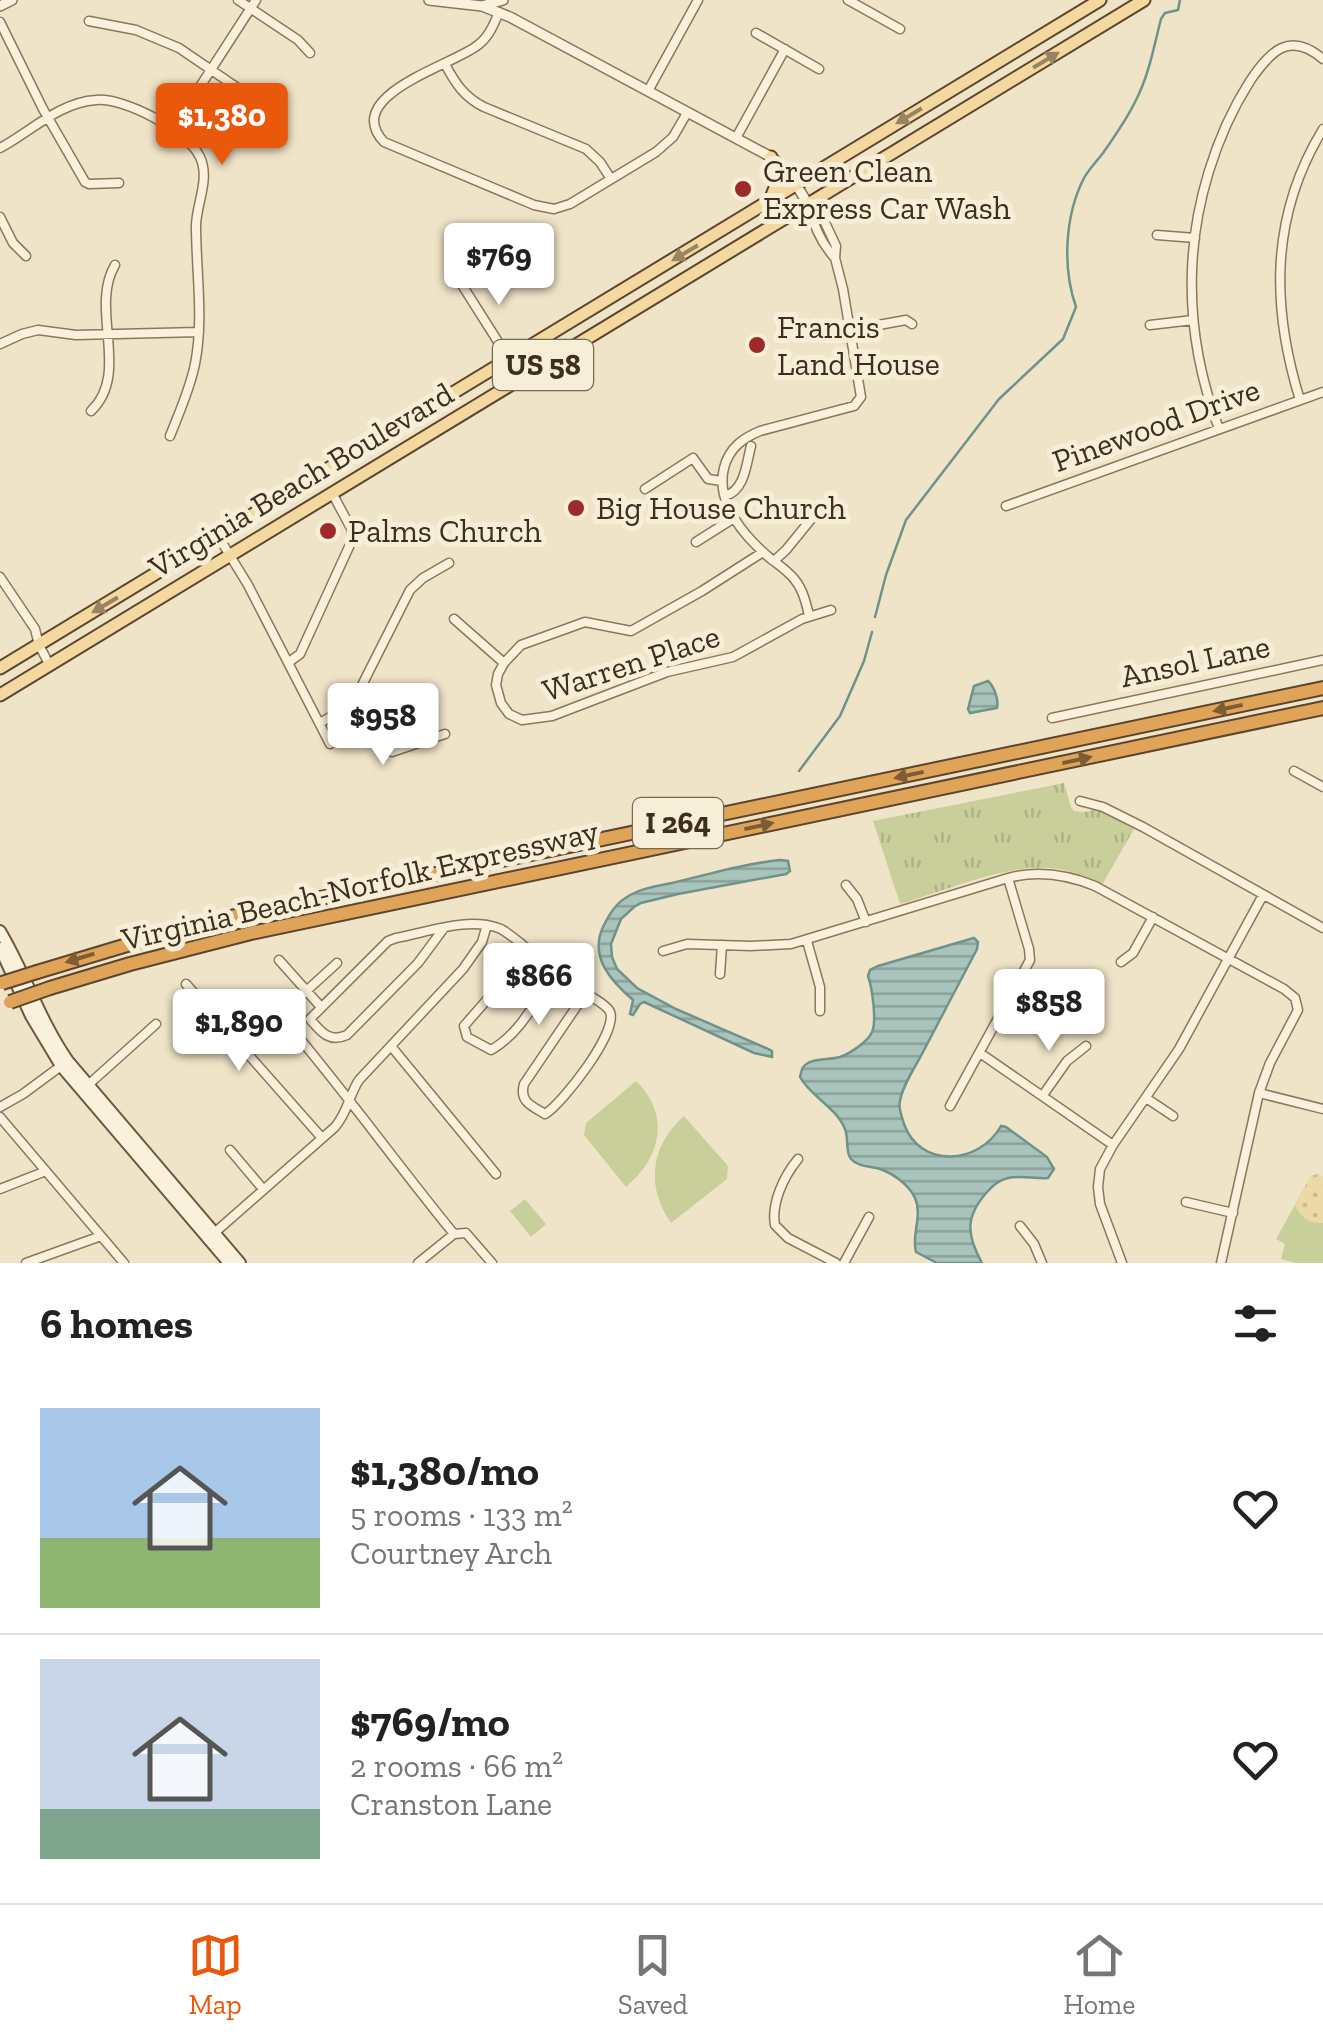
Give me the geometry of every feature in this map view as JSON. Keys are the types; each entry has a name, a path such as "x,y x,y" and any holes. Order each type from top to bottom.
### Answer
{"highway":[{"name":"Virginia Beach-Norfolk Expressway","path":"1,984 235,916 1323,688"},
{"name":"Virginia Beach-Norfolk Expressway","path":"5,1004 130,964 251,933 1323,708"}],"main road":[{"path":"1102,0 1114,18"},
{"name":"Virginia Beach Boulevard","path":"0,668 1102,0"},
{"name":"Virginia Beach Boulevard","path":"0,694 1144,0"},
{"path":"768,202 777,183 771,157"},
{"path":"0,931 65,1063 240,1263"},
{"path":"0,948 14,964"},
{"path":"65,1063 88,1085 212,1235 229,1263"}],"street":[{"path":"0,6 12,0"},
{"path":"238,0 253,4 310,54"},
{"path":"428,0 504,0"},
{"path":"648,91 698,0"},
{"path":"848,0 900,29"},
{"path":"480,2 771,157 787,170 808,204 821,214 836,246 835,258 862,393 857,404 747,436 728,456 722,480 734,518 798,584 809,615 832,610"},
{"path":"172,130 253,4"},
{"path":"499,12 484,41 410,80 380,105 374,125 384,142 546,209 570,204 668,142 687,113"},
{"path":"89,21 148,34 179,48 248,95 278,142"},
{"path":"0,22 87,184 118,184"},
{"path":"756,32 820,68"},
{"path":"1218,429 1204,385 1193,320 1194,238 1205,184 1242,94 1266,58 1280,48 1297,46 1323,59"},
{"path":"736,138 785,49"},
{"path":"444,64 460,91 476,103 586,149 611,180"},
{"path":"0,148 82,102 112,100 140,109 196,150 204,173 196,221 199,332 192,379 170,436"},
{"path":"1300,400 1284,343 1279,283 1282,242 1300,176 1323,129"},
{"path":"0,217 13,244 26,256"},
{"path":"1158,235 1194,238"},
{"path":"91,411 103,398 108,380 107,288 115,264"},
{"path":"457,278 522,378"},
{"path":"851,330 906,320 912,324"},
{"path":"1150,324 1193,320"},
{"path":"0,344 38,330 76,335 199,332"},
{"name":"Pinewood Drive","path":"1006,506 1323,392"},
{"path":"724,496 740,487 751,446"},
{"path":"358,451 370,470"},
{"path":"644,489 693,458 708,479 722,480"},
{"path":"289,662 300,654 352,538 352,530 332,493"},
{"path":"774,561 822,507"},
{"path":"696,542 734,518"},
{"path":"218,536 248,585 330,744"},
{"name":"Warren Place","path":"764,552 631,631 578,623 521,645 498,674 496,686 506,711 522,720 539,719 667,672 734,658 809,615"},
{"path":"320,723 352,702 404,597 414,585 448,563"},
{"path":"0,577 55,661"},
{"path":"454,619 504,663"},
{"name":"Ansol Lane","path":"1052,718 1323,660"},
{"path":"352,702 392,752 445,734"},
{"path":"1294,771 1323,787"},
{"path":"1080,801 1102,806 1143,827 1323,928"},
{"path":"664,951 687,944 781,946 1033,873 1072,877 1097,887 1284,989 1297,1004 1296,1016 1270,1063 1259,1093 1221,1263"},
{"path":"950,1106 1030,960 1008,878"},
{"path":"846,884 866,922"},
{"path":"1122,1263 1098,1194 1100,1169 1112,1145 1179,1049 1263,895"},
{"path":"1120,962 1133,953 1153,918"},
{"path":"444,928 418,963 347,1034 338,1039 328,1038 310,1019 388,941 444,928 471,924 501,929 609,1010 611,1024 579,1078 546,1114 525,1102 521,1093 586,994"},
{"path":"212,1235 340,1122 360,1080 464,969 488,925"},
{"path":"807,940 822,995 820,1010"},
{"path":"720,974 722,945"},
{"path":"526,948 464,1026 467,1038 492,1050 513,1033 555,973"},
{"path":"279,960 321,1007"},
{"path":"337,963 280,1015 454,1234"},
{"path":"186,984 322,1138"},
{"path":"88,1085 156,1024"},
{"path":"390,1046 496,1174"},
{"path":"1043,1096 1067,1061 1086,1046"},
{"path":"980,1052 1112,1145"},
{"path":"0,1107 65,1063"},
{"path":"1259,1093 1323,1109"},
{"path":"1146,1098 1173,1116"},
{"path":"0,1117 124,1263"},
{"path":"230,1150 264,1189"},
{"path":"798,1159 774,1207 775,1224 788,1238 836,1263"},
{"path":"0,1189 46,1171"},
{"path":"1186,1202 1233,1213"},
{"path":"844,1263 868,1217"},
{"path":"1020,1226 1042,1263"},
{"path":"418,1263 454,1234 466,1233 492,1263"},
{"path":"26,1263 101,1236"}],"green space":[{"path":"1064,783 1074,811 1099,809 1134,829 1102,885 1064,870 1021,869 900,904 873,821"},
{"path":"636,1081 654,1108 657,1136 647,1163 626,1187 584,1135 586,1123"},
{"path":"684,1116 728,1166 727,1179 671,1223 657,1195 655,1166 664,1140"},
{"path":"1311,1176 1323,1177 1323,1263 1281,1259 1285,1244 1276,1239"},
{"path":"525,1199 546,1224 531,1237 510,1211"}],"sand":[{"path":"1311,1176 1323,1177 1323,1223 1306,1219 1295,1206"}],"water":[{"path":"988,681 996,693 997,708 970,713 974,686"},
{"path":"788,861 790,871 786,874 641,903 621,919 611,944 617,969 637,988 772,1051 772,1057 754,1053 644,1002 630,1014 633,1000 604,968 599,948 603,927 619,903 649,888"},
{"path":"974,938 977,949 904,1088 900,1107 904,1124 923,1149 950,1156 979,1148 1001,1126 1006,1127 1047,1157 1054,1169 1048,1178 1002,1180 980,1200 970,1226 982,1263 937,1263 916,1252 918,1212 912,1193 891,1174 851,1159 841,1121 800,1077 808,1063 844,1055 870,1036 874,1020 870,970"}],"waterway":[{"path":"875,617 906,520 999,399 1063,339 1076,307 1067,258 1069,225 1078,193 1141,90 1161,19 1165,13 1178,10 1180,0"},
{"path":"799,771 840,716 872,632"}],"place":[{"name":"Green Clean Express Car Wash","path":"743,189"},
{"name":"Francis Land House","path":"757,345"},
{"name":"Big House Church","path":"576,508"},
{"name":"Palms Church","path":"328,531"}]}
